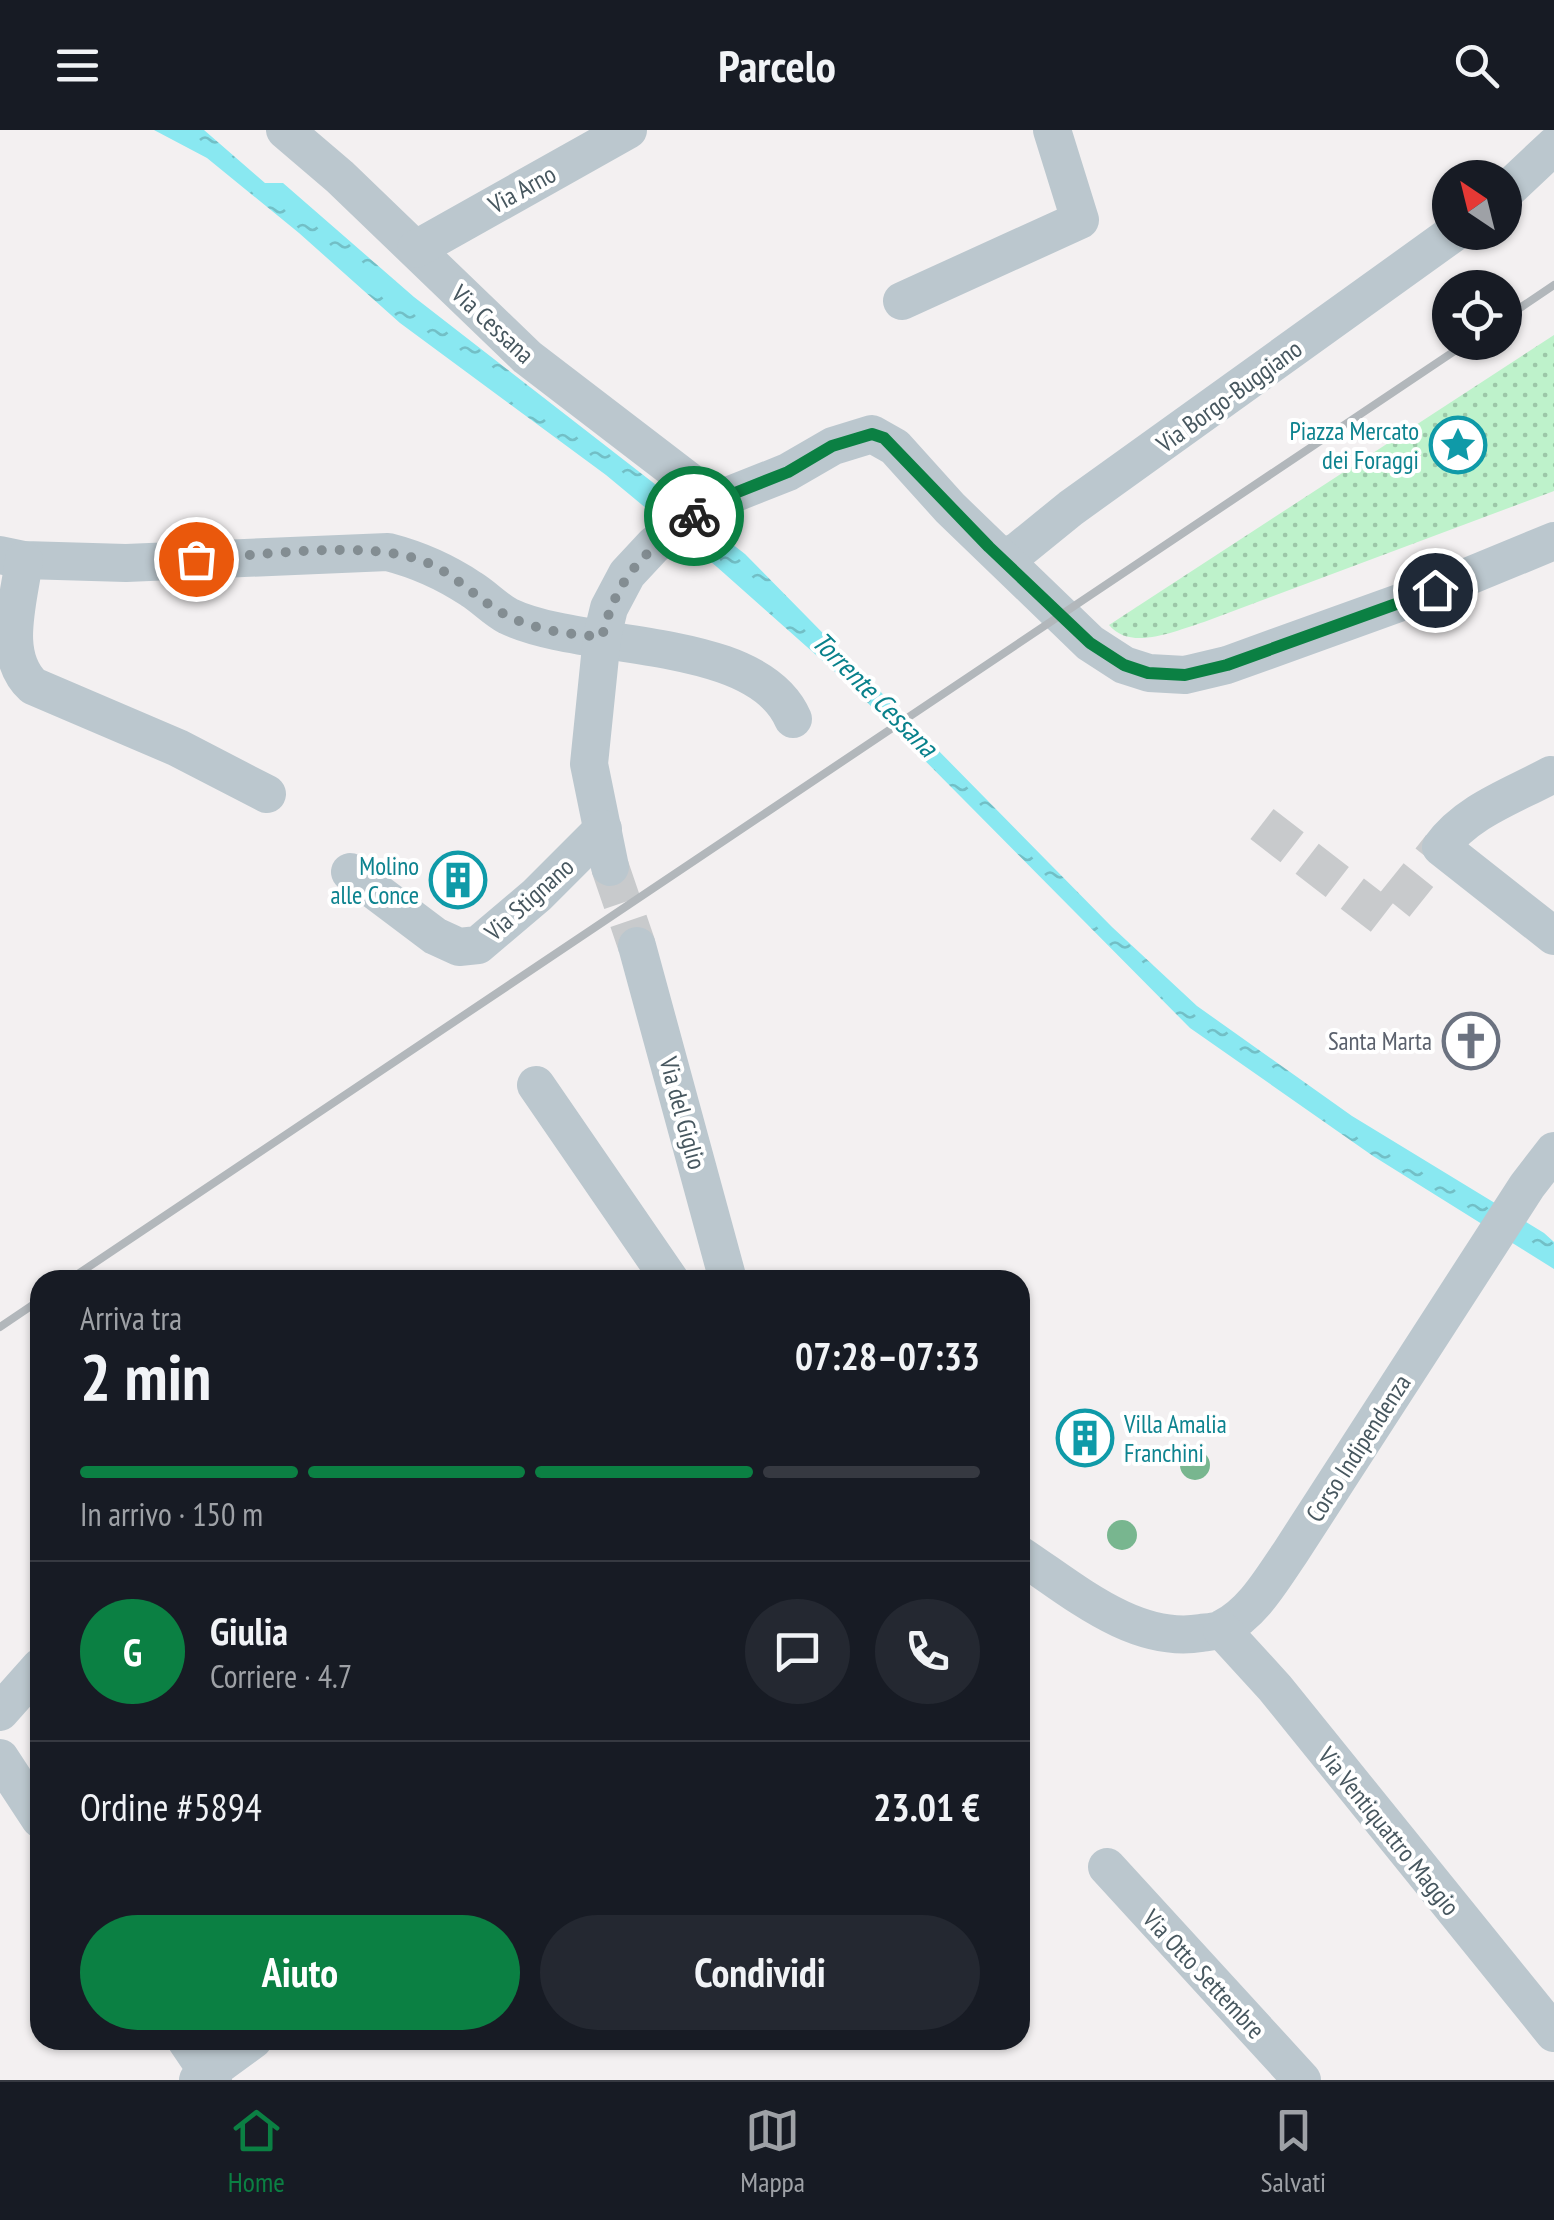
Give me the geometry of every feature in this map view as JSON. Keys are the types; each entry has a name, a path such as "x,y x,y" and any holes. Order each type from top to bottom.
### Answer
{"street":[{"name":"Via Cessana","path":"285,130 416,248 527,356 715,501"},
{"name":"Via Arno","path":"416,248 628,130"},
{"path":"902,301 1080,220 1052,130"},
{"path":"1522,176 1554,146"},
{"name":"Via Borgo-Buggiano","path":"1003,558 1018,551 1071,508 1432,249"},
{"path":"610,867 589,764 602,637 609,608 627,574 654,545 715,501 788,472 832,446 872,434 896,447 950,508 1083,637 1124,665 1148,673 1185,675 1227,665 1435,590 1554,541"},
{"path":"268,794 178,748 33,686 18,673 12,557 126,564 388,552 425,562 506,615 558,633 602,637 731,666 762,681 786,702 793,719"},
{"path":"1550,774 1469,819 1441,847 1554,936"},
{"name":"Via Stignano","path":"350,872 435,936 459,948 478,945 537,895 602,829"},
{"name":"Via del Giglio","path":"637,946 725,1270"},
{"path":"536,1085 663,1270"},
{"path":"1541,1194 1554,1151"},
{"name":"Corso Indipendenza","path":"1222,1630 1248,1609 1290,1553 1482,1256 1541,1194"},
{"path":"1030,1562 1078,1594 1155,1633 1179,1637 1222,1630"},
{"name":"Via Ventiquattro Maggio","path":"1222,1630 1276,1688 1554,2033"},
{"path":"0,1712 30,1678"},
{"path":"0,1758 30,1804"},
{"name":"Via Otto Settembre","path":"1106,1867 1302,2080"},
{"path":"191,2050 206,2078 241,2050"}],"green space":[{"path":"1554,335 1554,491 1168,634 1129,637 1109,625 1516,360 1522,360 1522,356"}],"water":[{"name":"Torrente Cessana","path":"154,130 204,130 265,183 283,183 414,297 745,554 1112,927 1197,1006 1352,1116 1544,1233 1554,1242 1554,1269 1373,1156 1190,1028 851,686 717,567 606,475 400,323 207,158"}],"tunnel":[{"path":"1262,824 1384,918 1441,847"},
{"path":"610,867 637,946"}],"railway":[{"path":"1522,307 1554,285"},
{"path":"84,1270 1441,360"},
{"path":"0,1327 30,1307"}],"way so far":[{"path":"196,559 388,552 425,562 506,615 558,633 602,637 609,608 627,574 654,545 694,516"}],"place":[{"name":"Piazza Mercato dei Foraggi","path":"1458,445"},
{"name":"Molino alle Conce","path":"458,880"},
{"name":"Santa Marta","path":"1471,1041"},
{"name":"Villa Amalia Franchini","path":"1085,1438"}],"route":[{"path":"694,516 715,501 788,472 832,446 872,434 884,438 994,552 1090,643 1124,665 1148,673 1185,675 1227,665 1435,590"}]}
